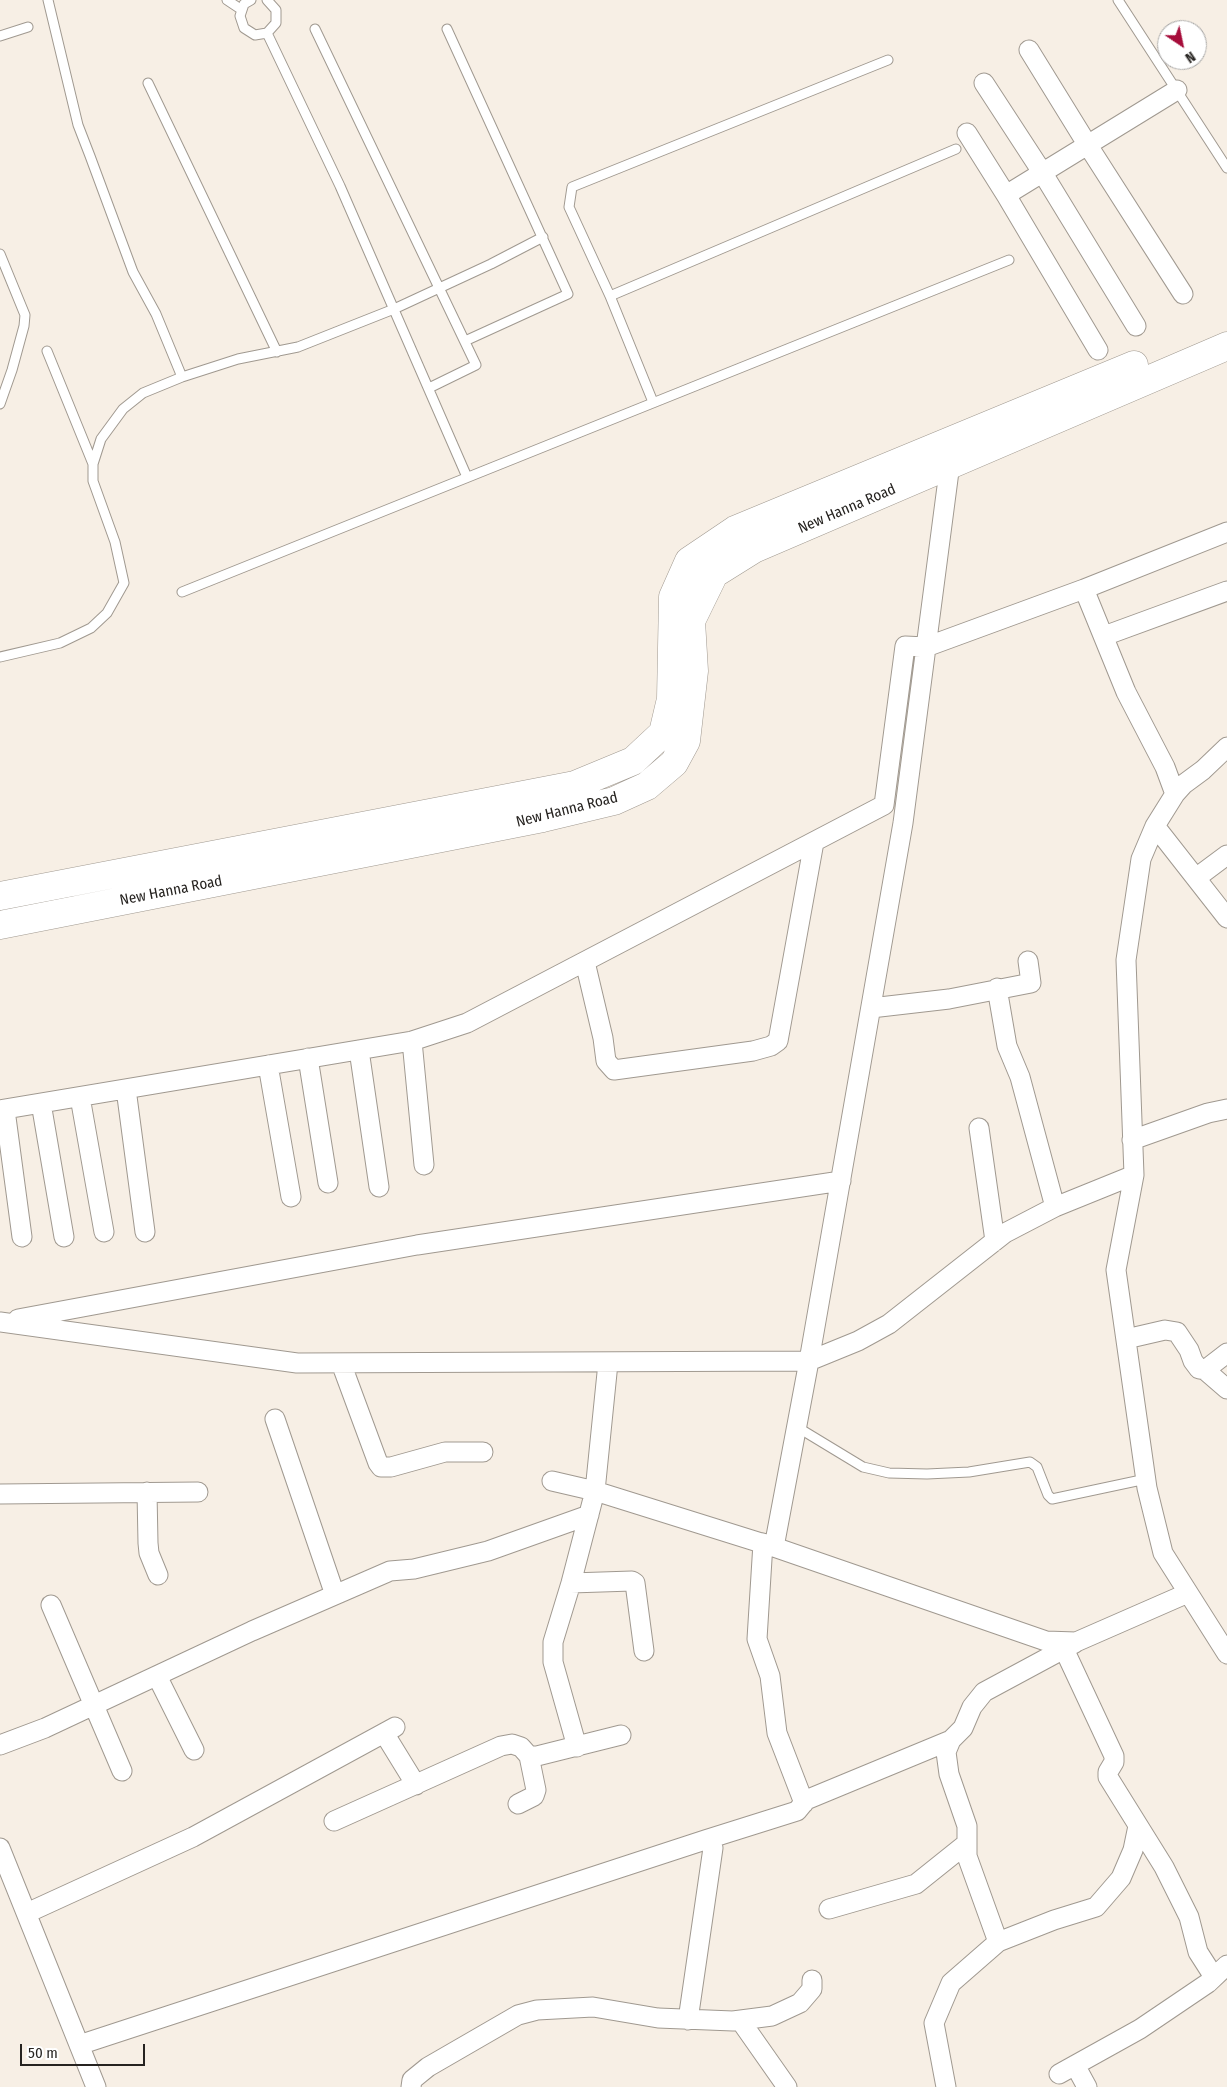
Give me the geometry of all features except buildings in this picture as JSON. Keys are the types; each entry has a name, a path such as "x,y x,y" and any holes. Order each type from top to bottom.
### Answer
{"main road":[{"name":"New Hanna Road","path":"0,925 543,818 614,801 647,786 674,762 686,740 694,671 691,621 714,574 754,549 951,452 1227,326"},
{"name":"New Hanna Road","path":"0,896 575,785 633,761 663,733 671,699 673,597 689,561 735,530 951,452 1227,346"}],"street":[{"path":"1029,50 1184,294"},
{"path":"984,83 1042,172 1136,326"},
{"path":"1006,195 1177,90"},
{"path":"967,133 1098,350"},
{"path":"804,1803 777,1733 770,1676 757,1639 769,1545 797,1427 903,823 951,452"},
{"path":"22,1237 2,1110 412,1041 467,1024 884,805 906,646 926,647 1084,589 1227,532"},
{"path":"1084,589 1126,692 1165,767 1175,794"},
{"path":"1104,636 1227,591"},
{"path":"1227,747 1175,794 1155,826 1142,858 1126,960 1134,1175 1116,1270 1146,1479 1163,1553 1227,1654"},
{"path":"1155,826 1227,918"},
{"path":"585,962 603,1038 606,1061 614,1070 753,1051 770,1046 778,1040 814,842"},
{"path":"1196,878 1227,855"},
{"path":"871,1008 949,999 1031,982 1028,961"},
{"path":"997,988 1007,1046 1020,1077 1056,1207"},
{"path":"412,1041 424,1164"},
{"path":"359,1050 379,1187"},
{"path":"308,1058 328,1183"},
{"path":"268,1065 290,1196"},
{"path":"126,1089 145,1232"},
{"path":"80,1097 104,1232"},
{"path":"41,1104 64,1237"},
{"path":"1132,1140 1208,1113 1227,1109"},
{"path":"979,1128 995,1241"},
{"path":"1,1322 297,1364 809,1361 858,1341 889,1324 1006,1233 1056,1207 1134,1175"},
{"path":"1,1322 417,1244 841,1181"},
{"path":"1126,1338 1165,1330 1177,1332 1199,1369 1205,1370 1227,1390"},
{"path":"1205,1370 1227,1353"},
{"path":"577,1746 553,1662 553,1642 571,1583 595,1490 608,1363"},
{"path":"342,1364 378,1464 381,1467 391,1467 446,1452 483,1452"},
{"path":"275,1419 335,1595"},
{"path":"552,1481 595,1490 769,1545 1046,1641 1070,1646"},
{"path":"147,1492 148,1543 158,1575"},
{"path":"0,1494 198,1492"},
{"path":"0,1745 45,1728 390,1571 414,1568 488,1552 589,1516"},
{"path":"571,1583 632,1581 634,1583 644,1652"},
{"path":"998,1942 967,1856 967,1826 949,1774 946,1752 951,1740 962,1728 972,1706 984,1692 1070,1646 1188,1593"},
{"path":"51,1605 122,1771"},
{"path":"1070,1646 1114,1756 1114,1762 1108,1772 1108,1778 1164,1867 1189,1917 1198,1952 1221,1971 1140,2030 1067,2069 1087,2087"},
{"path":"158,1676 194,1750"},
{"path":"26,1912 193,1837 390,1730 416,1785"},
{"path":"529,1756 537,1756 621,1735"},
{"path":"79,2044 797,1811 806,1800 951,1740"},
{"path":"334,1821 500,1746 512,1744 521,1747 529,1756 536,1790 534,1796 518,1804"},
{"path":"940,2086 934,2023 950,1983 998,1942 1054,1920 1096,1907 1121,1878 1133,1850 1138,1826"},
{"path":"688,2020 712,1848 712,1843 708,1839"},
{"path":"829,1909 916,1884 966,1844"},
{"path":"0,1848 96,2087"},
{"path":"411,2087 412,2080 428,2067 518,2015 537,2010 593,2006 658,2018 740,2020 772,2016 800,2002 812,1989 812,1980"},
{"path":"740,2020 787,2087"}],"lane":[{"path":"48,0 78,125 133,272 156,314 182,377"},
{"path":"227,0 242,10"},
{"path":"252,0 244,4 240,16 244,28 255,35 267,32 276,23 276,10 267,0"},
{"path":"1118,0 1227,168"},
{"path":"0,36 28,26"},
{"path":"315,29 476,365 429,388"},
{"path":"447,29 568,294 465,341"},
{"path":"267,32 340,186 467,477"},
{"path":"653,402 610,296 569,207 572,187 888,60"},
{"path":"148,83 277,352"},
{"path":"610,296 956,149"},
{"path":"0,657 60,643 91,628 107,613 124,583 115,542 93,481 93,464 101,440 123,409 143,393 182,377 238,359 298,347 394,309 491,264 543,237"},
{"path":"0,254 25,315 24,326 12,370 0,404"},
{"path":"182,592 1009,260"},
{"path":"47,351 93,464"},
{"path":"797,1427 863,1467 889,1474 969,1472 1030,1462 1037,1467 1048,1495 1052,1499 1146,1479"}]}
